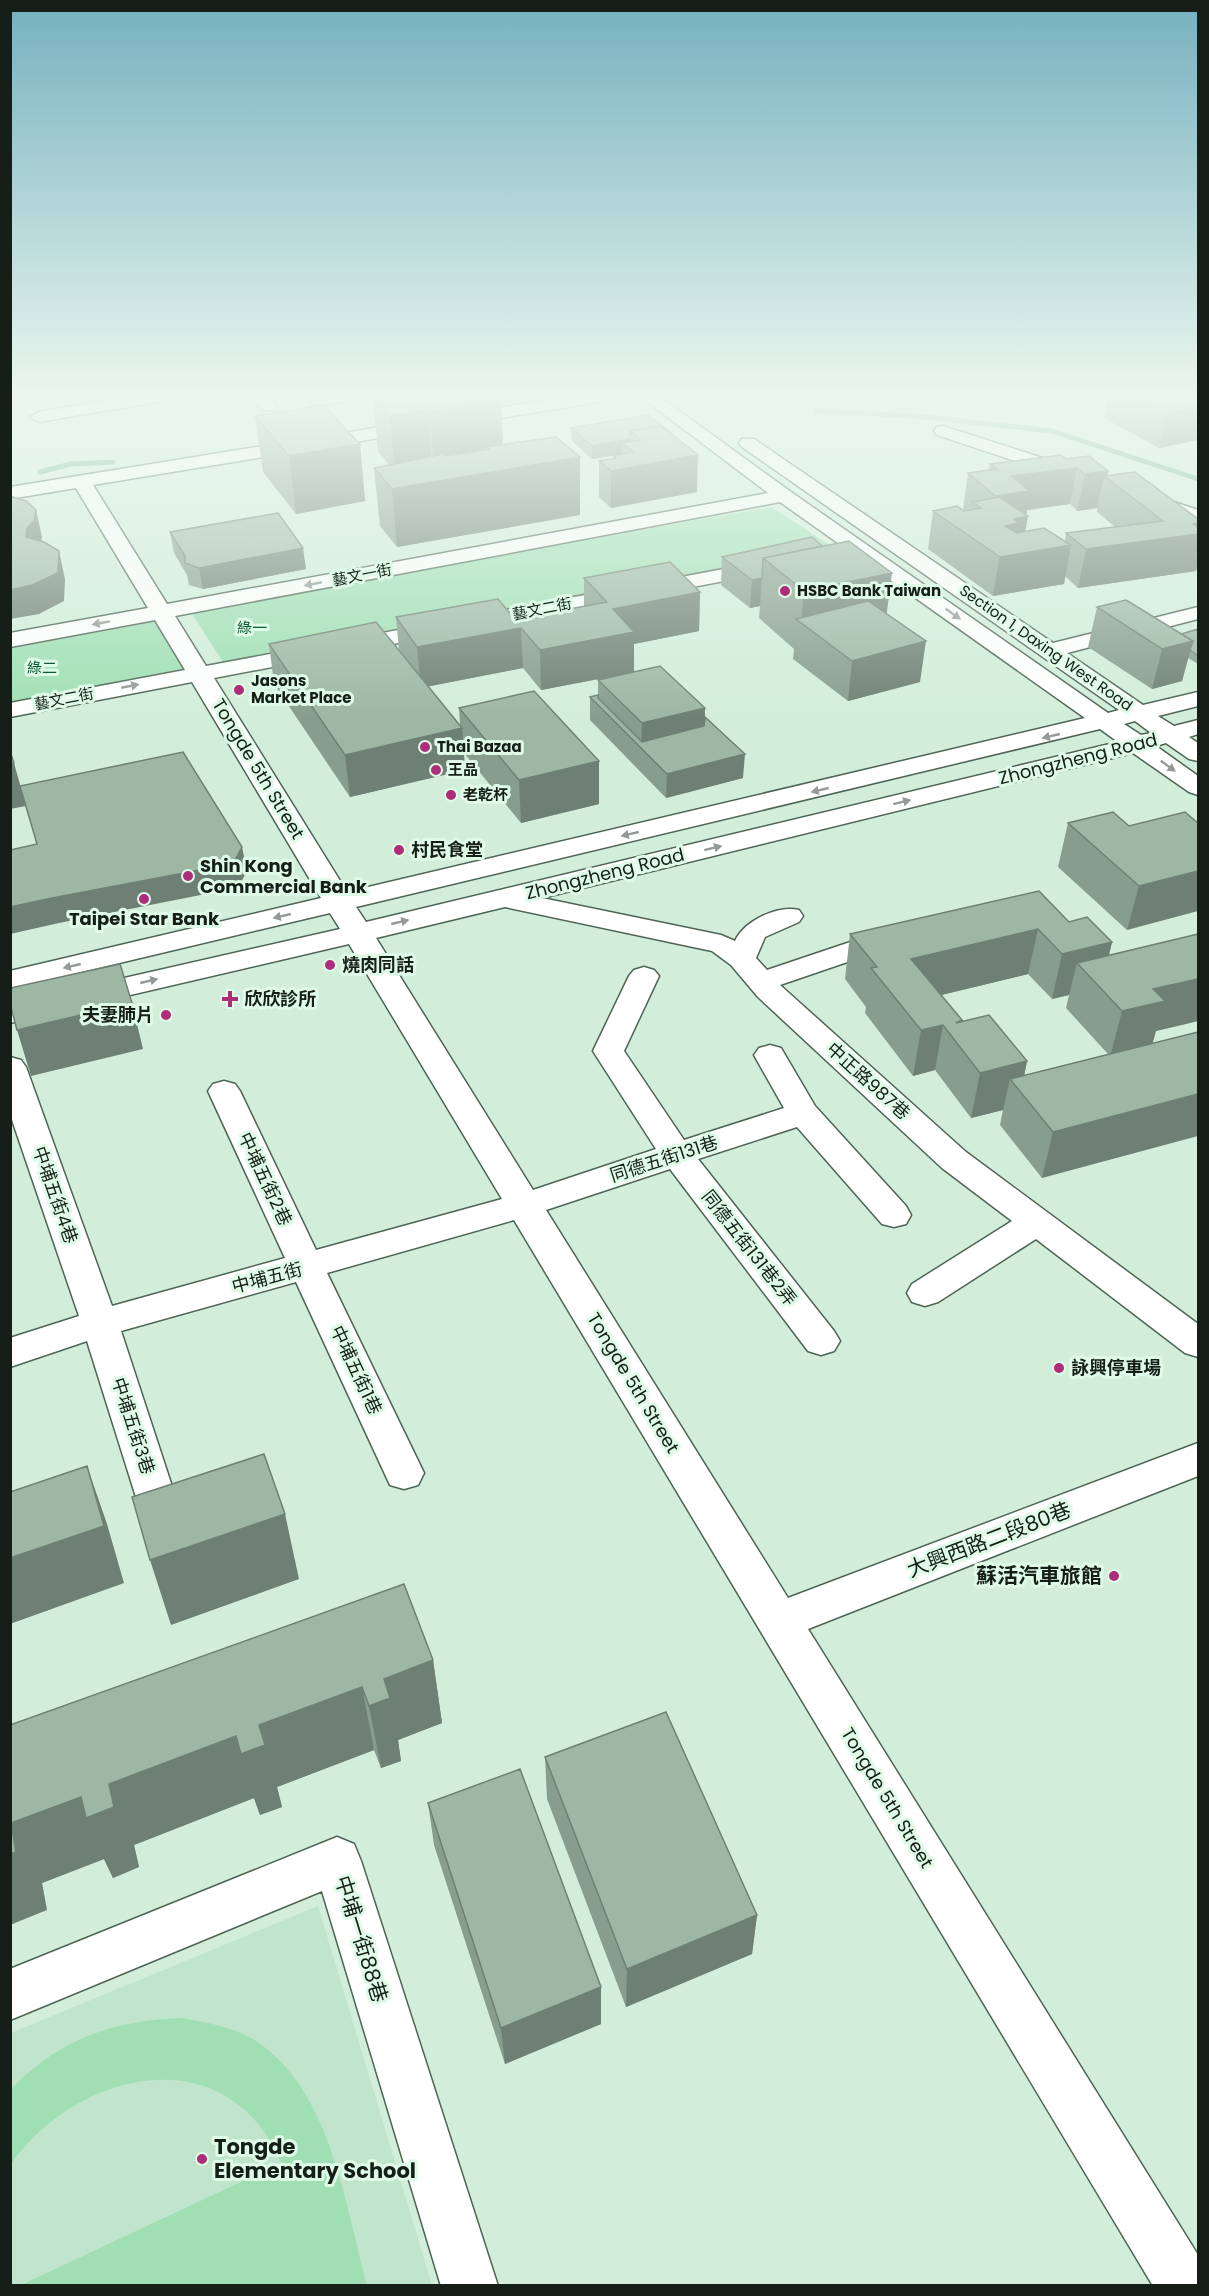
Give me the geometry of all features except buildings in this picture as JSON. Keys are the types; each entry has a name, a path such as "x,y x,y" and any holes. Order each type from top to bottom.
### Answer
{"street":[{"name":"Tongde 5th Street","path":"95,504 1185,2286"},
{"name":"藝文一街","path":"10,640 740,504"},
{"name":"Section 1, Daxing West Road","path":"796,504 1198,787"},
{"name":"Section 1, Daxing West Road","path":"838,504 1198,753"},
{"path":"1164,504 1198,516"},
{"path":"827,556 861,549"},
{"name":"藝文二街","path":"10,710 792,562"},
{"path":"1050,651 1198,613"},
{"name":"Zhongzheng Road","path":"10,1014 348,917 1198,699"},
{"name":"Zhongzheng Road","path":"10,980 348,917 504,899 1137,744 1198,727"},
{"name":"中正路987巷","path":"504,899 721,944 954,1160 1198,1343"},
{"path":"789,916 753,932 751,971 920,928"},
{"name":"同德五街131巷2弄","path":"644,976 608,1051 677,1155 821,1341"},
{"path":"770,1055 803,1113 894,1215"},
{"name":"中埔五街4巷","path":"10,1067 100,1323"},
{"name":"中埔五街2巷","path":"224,1091 307,1267"},
{"name":"同德五街131巷","path":"524,1205 803,1113"},
{"name":"中埔五街","path":"10,1353 100,1323 524,1205"},
{"path":"925,1293 1037,1222"},
{"name":"中埔五街1巷","path":"307,1267 404,1473"},
{"name":"中埔五街3巷","path":"100,1323 166,1529"},
{"name":"大興西路二段80巷","path":"779,1621 1198,1459"},
{"name":"中埔一街88巷","path":"10,1995 337,1861 470,2286"}],"shaded area":[{"name":"Tongde Elementary School","path":"318,1906 432,2285 11,2286 11,2033"}],"green space":[{"name":"綠一","path":"771,507 839,551 223,662 189,609"},
{"name":"綠二","path":"155,617 187,670 11,704 11,643"},
{"path":"183,2018 230,2029 248,2036 281,2062 302,2089 331,2151 367,2285 21,2285 281,2163 257,2123 226,2096 190,2082 151,2080 112,2088 74,2106 40,2131 11,2164 11,2089 29,2072 68,2045 111,2028"}],"place":[{"name":"HSBC Bank Taiwan","path":"785,591"},
{"name":"Jasons Market Place","path":"239,690"},
{"name":"Thai Bazaa","path":"425,747"},
{"name":"王品","path":"436,770"},
{"name":"老乾杯","path":"451,795"},
{"name":"村民食堂","path":"399,850"},
{"name":"Shin Kong Commercial Bank","path":"188,876"},
{"name":"Taipei Star Bank","path":"144,899"},
{"name":"燒肉同話","path":"330,965"},
{"name":"欣欣診所","path":"230,999"},
{"name":"夫妻肺片","path":"166,1015"},
{"name":"詠興停車場","path":"1059,1368"},
{"name":"蘇活汽車旅館","path":"1114,1576"},
{"name":"Tongde Elementary School","path":"202,2159"}]}
